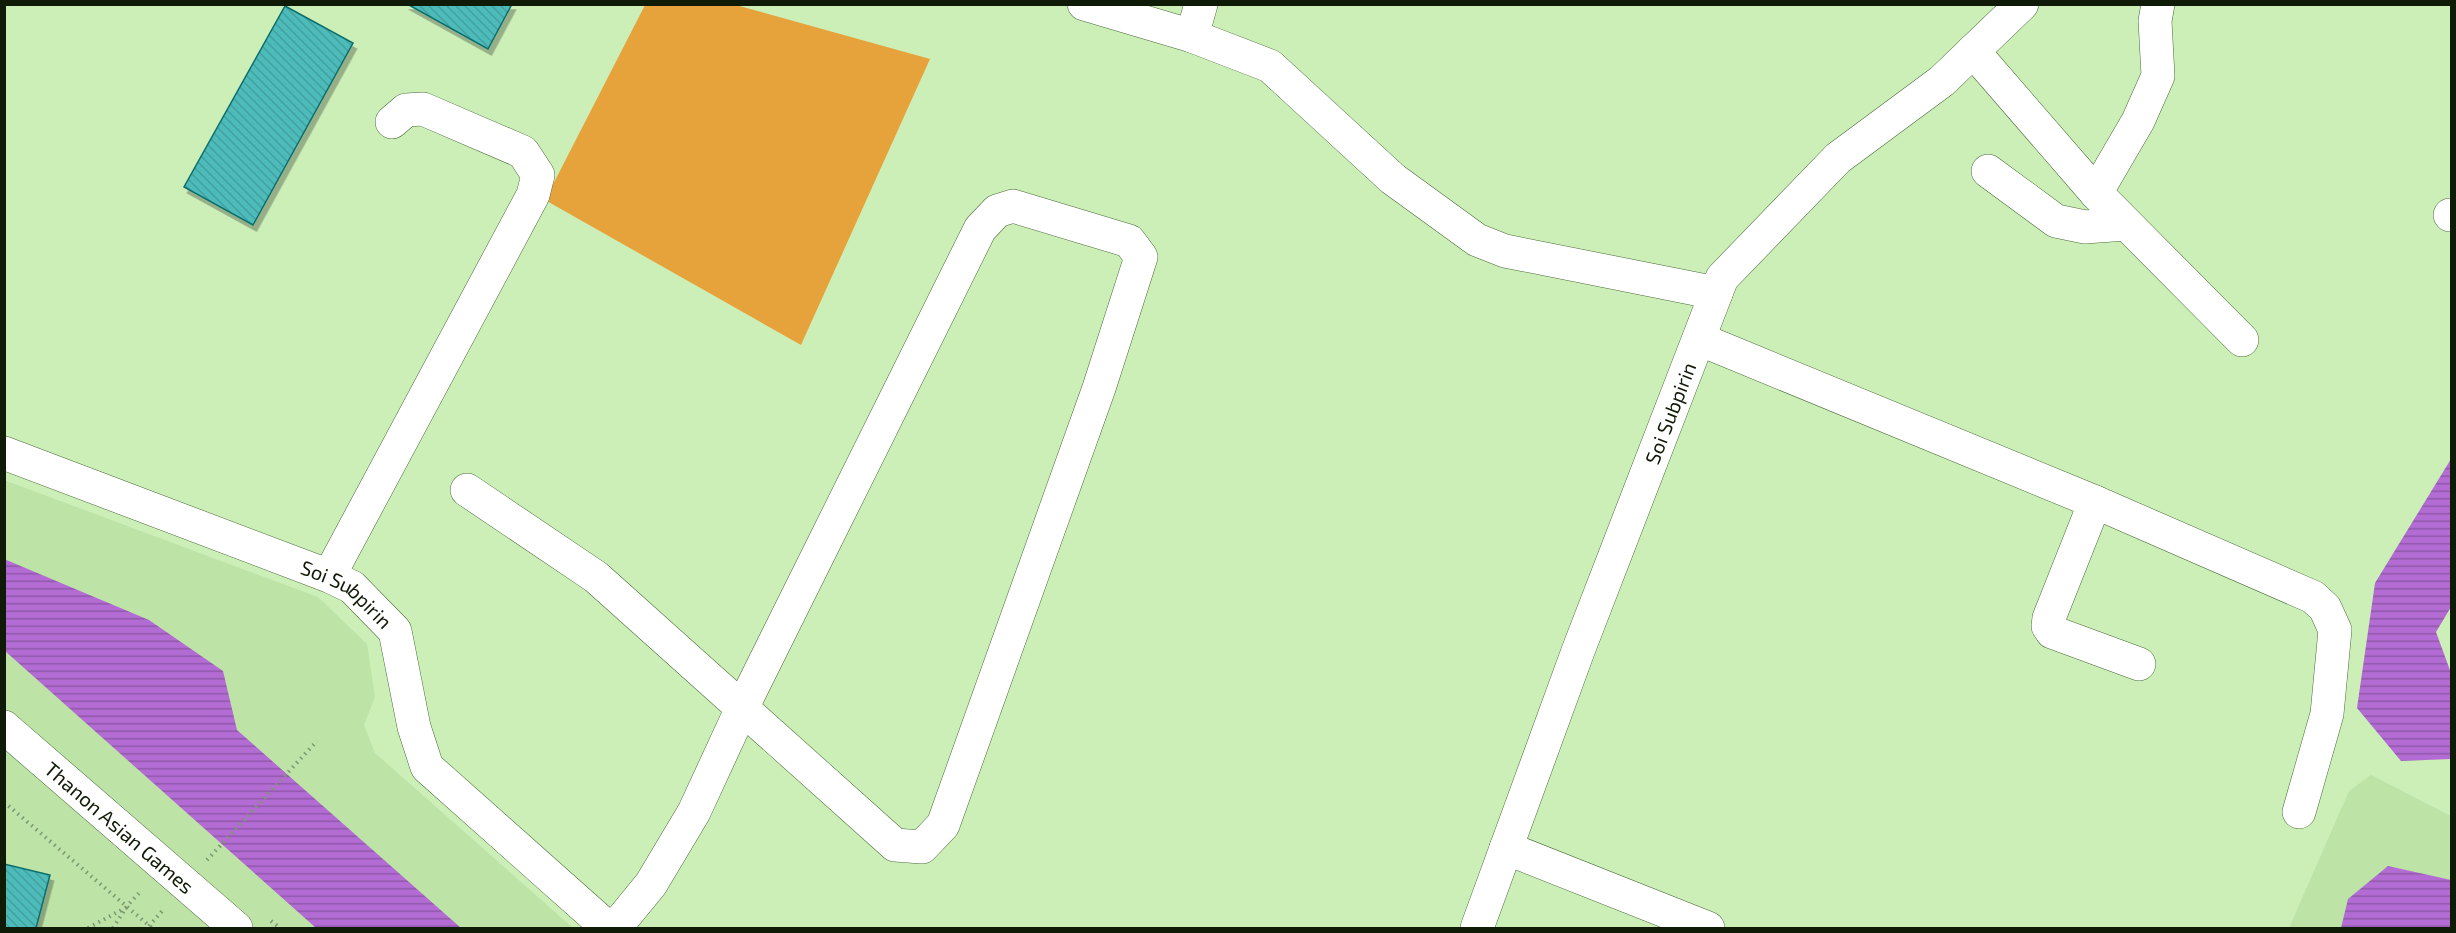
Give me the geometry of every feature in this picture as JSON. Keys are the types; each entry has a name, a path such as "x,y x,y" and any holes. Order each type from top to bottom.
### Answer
{"street":[{"path":"1084,4 1192,36 1270,66 1393,179 1477,240 1505,251 1716,293"},
{"path":"1192,36 1201,4"},
{"name":"Soi Subpirin","path":"1477,928 1583,639 1722,279 1838,158 1942,81 2022,4"},
{"path":"2096,193 2138,122 2158,76 2155,21 2158,4"},
{"path":"1973,51 2096,193 2242,340"},
{"path":"329,576 533,195 538,175 523,153 423,109 405,110 392,122"},
{"path":"1988,171 2056,221 2085,227 2126,224"},
{"path":"466,490 596,577 742,708 895,845 922,847 943,825 1099,388 1141,257 1129,241 1013,206 997,211 980,229 742,708 694,812 651,884 615,928"},
{"path":"1699,339 2095,502 2313,597 2325,608 2335,630 2327,714 2299,812"},
{"name":"Soi Subpirin","path":"4,453 329,576 352,587 395,631 414,727 427,767 608,928"},
{"path":"2095,502 2049,618 2048,626 2052,632 2139,664"},
{"name":"Thanon Asian Games","path":"4,727 236,928"},
{"path":"1506,848 1708,928"}],"path":[{"path":"216,850 316,741"},
{"path":"4,802 152,928"},
{"path":"88,928 127,906"},
{"path":"113,928 127,906"}],"shaded area":[{"path":"645,5 736,5 930,59 801,345 545,200"},
{"path":"2451,459 2451,607 2436,632 2451,673 2451,759 2401,761 2357,708 2375,583"},
{"path":"4,480 318,597 367,644 375,697 364,725 375,753 573,928 5,928"},
{"path":"4,559 149,620 223,671 237,730 461,928 316,928 5,651"},
{"path":"2371,775 2451,816 2451,928 2289,928 2349,791"},
{"path":"2388,866 2451,880 2451,928 2341,928 2348,899"}],"building":[{"path":"407,4 512,4 488,49"},
{"path":"285,6 353,43 253,225 184,187"},
{"path":"4,864 50,875 36,928 4,928"}]}
